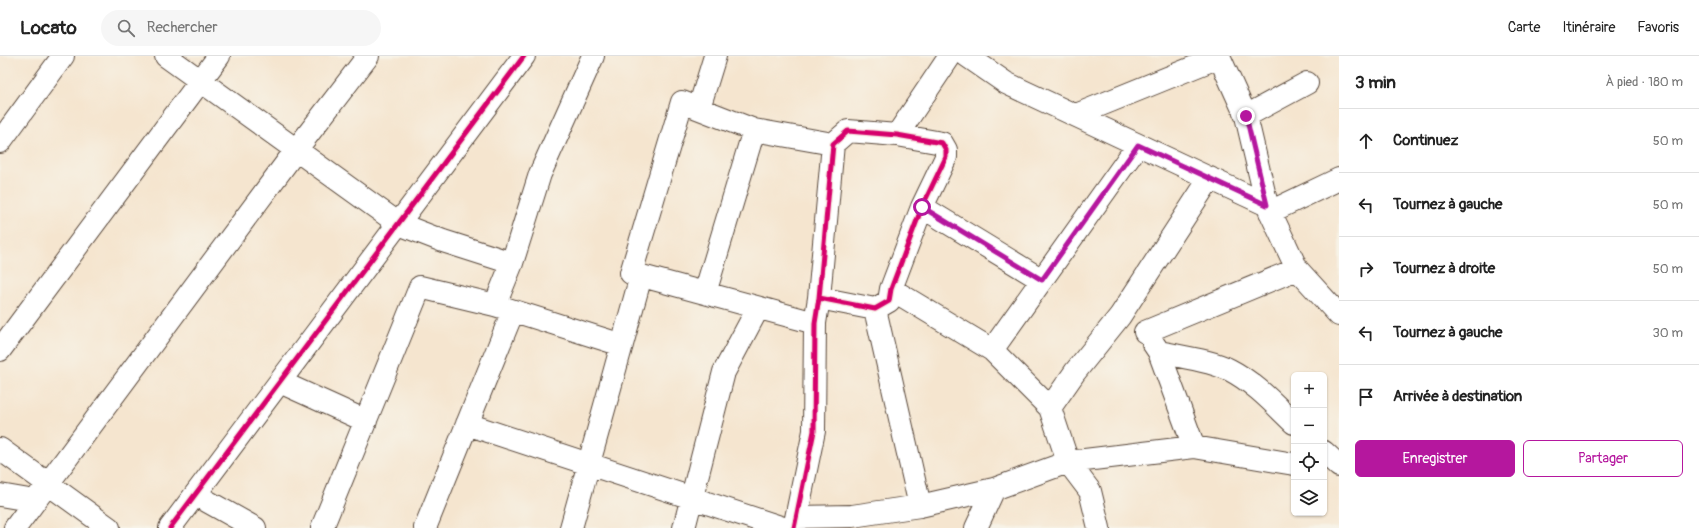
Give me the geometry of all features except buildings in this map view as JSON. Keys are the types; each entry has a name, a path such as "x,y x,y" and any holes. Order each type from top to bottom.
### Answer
{"street":[{"path":"0,142 63,56"},
{"path":"166,56 398,224 443,241 512,263"},
{"path":"0,350 219,56"},
{"path":"15,528 296,150 368,56"},
{"path":"170,528 524,56"},
{"path":"425,528 467,424 504,308 512,263 540,174 593,56"},
{"path":"699,108 715,56"},
{"path":"898,135 950,56"},
{"path":"967,56 1006,83 1210,178 1269,208 1339,179"},
{"path":"1076,115 1219,56 1246,116 1269,208 1297,269 1339,315"},
{"path":"1246,116 1307,83"},
{"path":"815,323 631,273 682,102 754,130 833,144"},
{"path":"705,293 754,130"},
{"path":"792,524 814,432 815,323 819,298 833,144 848,131 898,135 942,143 946,150 946,157 922,207 891,289 889,301 875,309 819,298"},
{"path":"992,350 1138,145"},
{"path":"1050,408 1075,372 1120,316 1210,178"},
{"path":"922,207 1042,280"},
{"path":"1145,332 1297,269"},
{"path":"572,528 641,276"},
{"path":"322,528 420,288 504,308 622,345"},
{"path":"891,289 992,350 1050,408 1068,462 1090,491 1099,528"},
{"path":"684,528 724,372 758,308"},
{"path":"875,309 920,506"},
{"path":"1120,316 1145,332 1159,352 1194,448"},
{"path":"1159,352 1205,362 1230,370 1256,388 1291,420"},
{"path":"280,382 366,421"},
{"path":"467,424 692,498 792,524 920,506 994,489 1068,462 1194,448 1291,464"},
{"path":"0,449 109,528"},
{"path":"1327,455 1339,466"},
{"path":"1327,470 1339,472"},
{"path":"976,528 994,489"},
{"path":"0,495 35,501"},
{"path":"196,495 255,528"}],"cycle path":[{"path":"170,528 524,56"},
{"path":"794,528 814,431 815,323 819,298 833,144 848,131 897,135 942,143 946,150 946,157 922,207 891,289 889,301 875,309 819,298"}],"route":[{"path":"922,207 1042,280 1138,145 1267,205 1246,116"}]}
